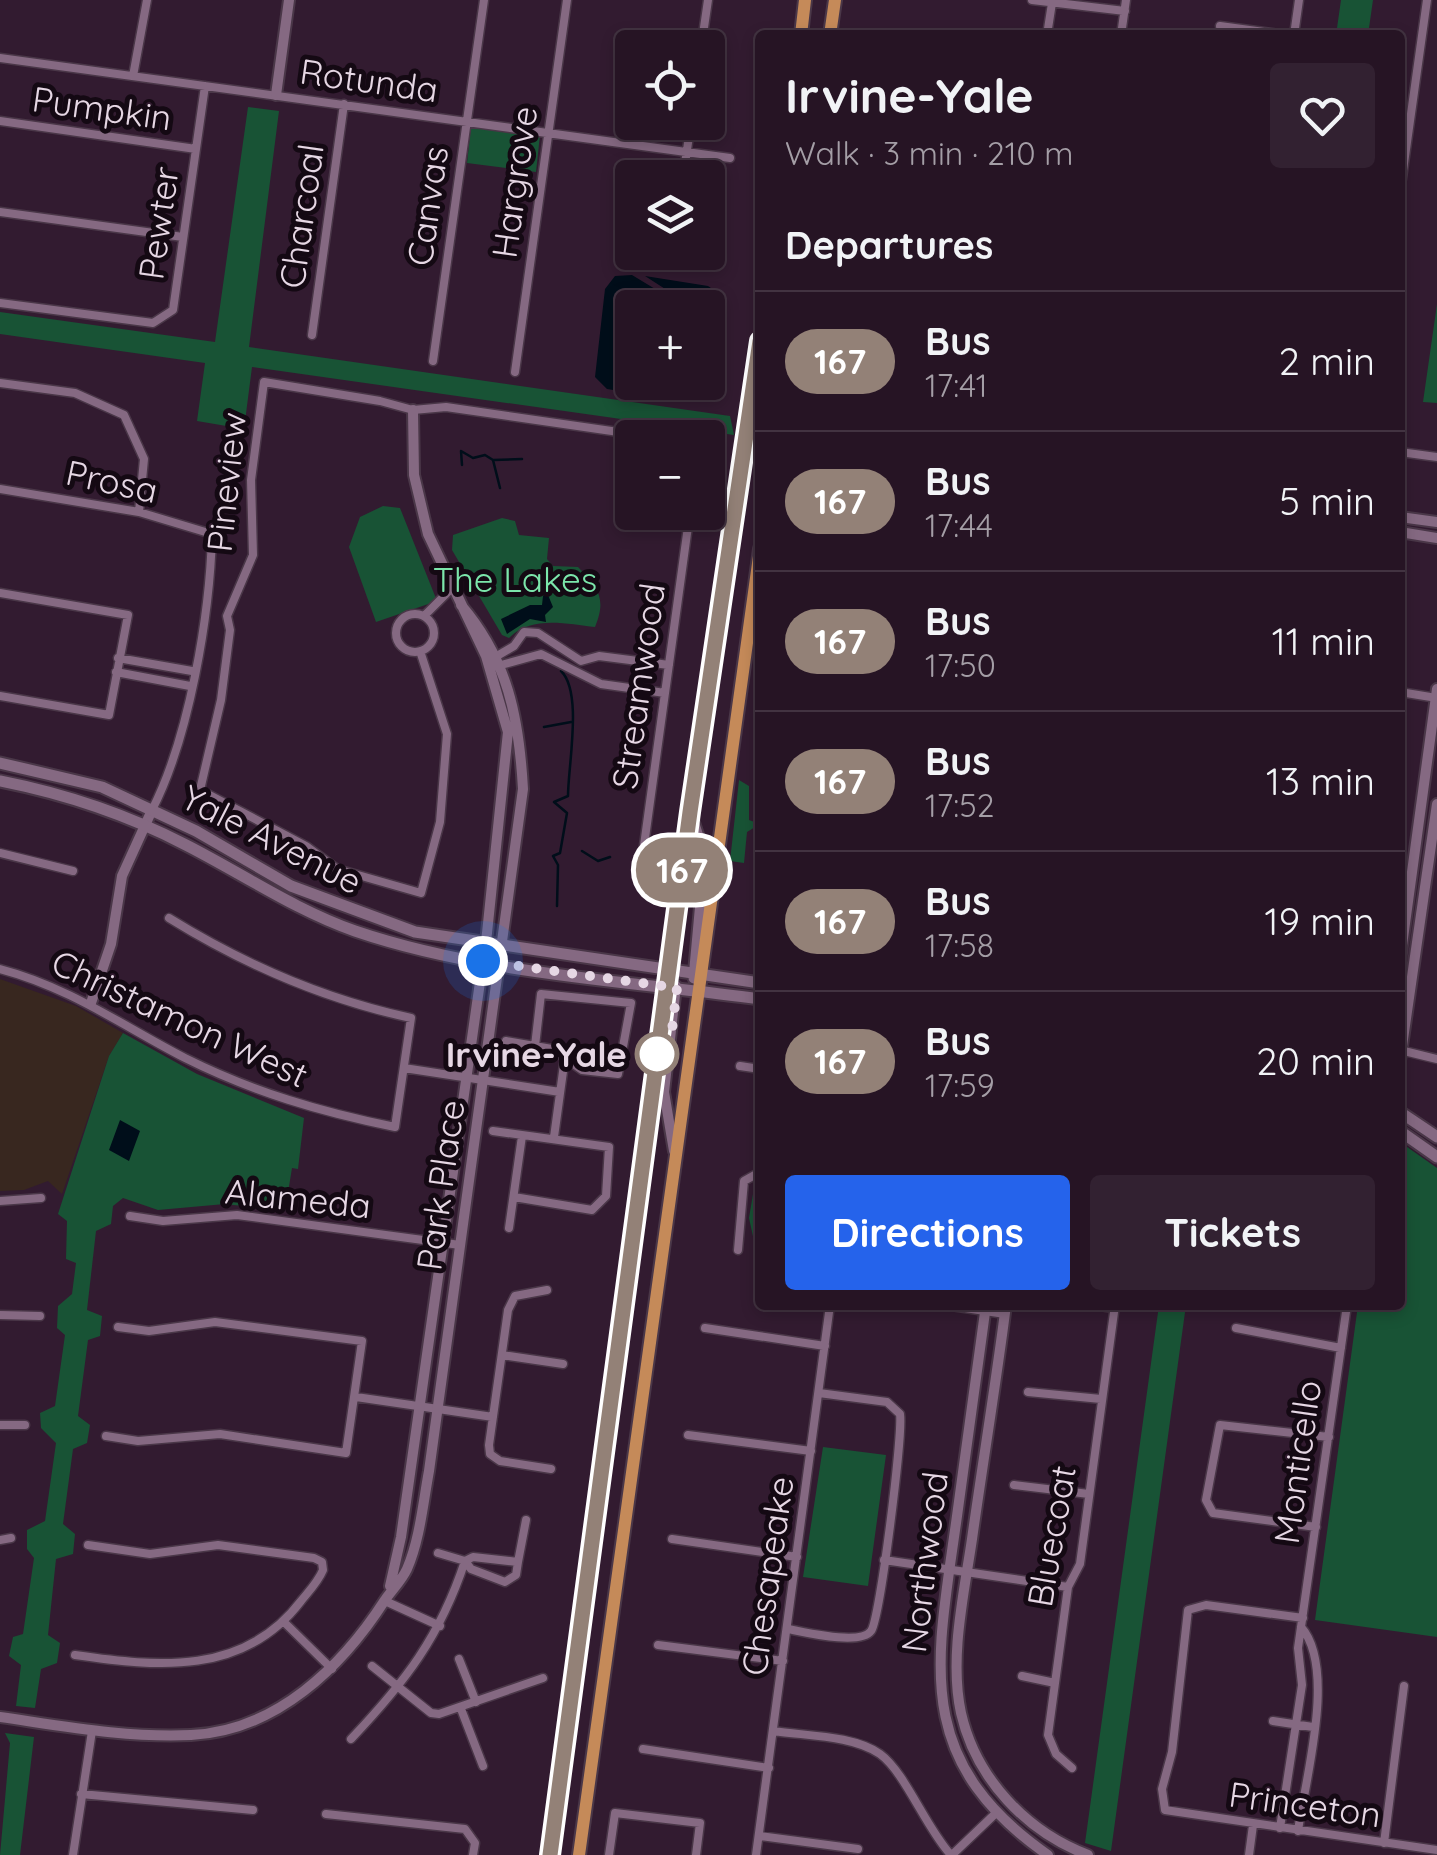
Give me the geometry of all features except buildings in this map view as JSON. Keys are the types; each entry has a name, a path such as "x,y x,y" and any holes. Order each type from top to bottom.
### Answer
{"main road":[{"path":"801,30 805,0"},
{"path":"831,30 835,0"},
{"path":"550,1855 672,987 668,970 755,375"},
{"path":"697,974 755,582"},
{"name":"Yale Avenue","path":"0,763 102,787 330,904 415,932 499,948 755,982"},
{"name":"Yale Avenue","path":"0,781 78,798 144,824 340,925 403,945 483,961 755,998"},
{"path":"579,1855 652,1306 700,991 697,974 705,858 690,812"},
{"path":"1405,1115 1437,1137"},
{"path":"1405,1135 1437,1157"}],"street":[{"path":"133,76 147,0"},
{"path":"276,95 289,0"},
{"name":"Canvas","path":"433,361 484,0"},
{"name":"Hargrove","path":"515,372 567,0"},
{"path":"704,30 708,0"},
{"path":"1032,0 1125,11"},
{"path":"1122,30 1126,0"},
{"path":"1295,30 1300,0"},
{"path":"1405,155 1426,0"},
{"path":"1048,30 1052,3"},
{"path":"1220,26 1250,30"},
{"name":"Rotunda","path":"0,58 730,158"},
{"name":"Pewter","path":"0,302 160,321 173,310 205,86"},
{"name":"Charcoal","path":"312,335 344,104"},
{"name":"Pumpkin","path":"0,122 196,149"},
{"path":"686,160 689,140"},
{"path":"0,212 184,237"},
{"name":"Pineview","path":"413,410 380,400 264,382 251,480 253,555 227,616 230,630 221,700 200,790 306,846 337,868 420,893 440,822 447,734 420,651"},
{"path":"0,383 75,394 124,415 144,459 145,487 139,512"},
{"path":"413,410 446,408 615,432"},
{"name":"Park Place","path":"0,1717 92,1731 194,1735 251,1722 332,1669 366,1632 406,1571 437,1408 523,788 520,738 499,660 452,588 420,508 413,410"},
{"path":"1405,453 1437,457"},
{"name":"Prosa","path":"0,490 139,512 212,534 205,608"},
{"path":"1405,517 1437,522"},
{"name":"Streamwood","path":"642,867 688,530"},
{"path":"1405,533 1437,538"},
{"path":"424,616 434,633 430,644 420,651 404,648 396,633 403,618 424,616 452,588"},
{"path":"0,593 128,615 109,716 0,696"},
{"name":"Park Place","path":"385,1601 396,1566 483,961 508,732 494,678 462,605"},
{"path":"92,1003 111,944 122,876 170,774 183,735 205,608 227,616"},
{"path":"499,660 524,632 538,633 581,660 599,656 669,665"},
{"path":"499,660 541,654 590,681 665,694"},
{"path":"118,658 192,672"},
{"path":"116,672 190,686"},
{"path":"1405,924 1437,689"},
{"path":"1405,693 1436,698"},
{"path":"1405,1007 1437,804"},
{"path":"0,853 73,871"},
{"path":"169,918 219,948 301,987 411,1018 404,1068 560,1092"},
{"name":"Christamon West","path":"0,969 92,1003 183,1057 271,1096 396,1128 404,1068"},
{"path":"672,987 664,1092 676,1162"},
{"path":"506,1041 535,1046 582,1070 618,1074 631,1003 541,994 535,1046"},
{"path":"1405,1054 1437,1059"},
{"path":"554,1137 565,1058"},
{"path":"740,1066 755,1068"},
{"path":"494,1131 609,1147 606,1196 592,1210 514,1197"},
{"path":"509,1228 522,1136"},
{"path":"738,1250 744,1181 755,1175"},
{"path":"0,1201 41,1198"},
{"name":"Alameda","path":"130,1216 163,1221 237,1215 460,1245"},
{"path":"547,1290 514,1296 508,1310 490,1454 500,1461 551,1468"},
{"name":"Chesapeake","path":"756,1855 830,1310"},
{"name":"Northwood","path":"985,1310 938,1654 940,1699 956,1750 996,1813 1048,1855"},
{"name":"Northwood","path":"1005,1310 958,1654 961,1714 978,1759 1007,1801 1043,1832 1088,1855"},
{"name":"Bluecoat","path":"1072,1768 1056,1754 1048,1735 1068,1587 1080,1564 1113,1310"},
{"name":"Monticello","path":"1280,1828 1302,1685 1298,1648 1346,1310"},
{"path":"0,1315 40,1316"},
{"path":"106,1436 152,1441 220,1434 346,1453 362,1340 215,1322 149,1330 118,1327"},
{"path":"705,1328 826,1346"},
{"path":"1236,1328 1341,1348"},
{"path":"502,1355 563,1364"},
{"path":"788,1629 854,1639 867,1635 874,1625 902,1423 898,1409 887,1402 819,1392"},
{"path":"1028,1392 1101,1399"},
{"path":"356,1397 493,1417"},
{"path":"0,1425 24,1424"},
{"path":"1316,1527 1222,1515 1207,1508 1215,1433 1220,1426 1328,1437"},
{"path":"688,1435 812,1450"},
{"path":"1014,1484 1089,1494"},
{"path":"438,1553 466,1561 471,1569 504,1582 516,1575 526,1520"},
{"path":"0,1540 11,1538"},
{"path":"672,1540 797,1557"},
{"path":"75,1655 180,1666 231,1654 285,1623 321,1576 322,1562 218,1545 150,1554 88,1545"},
{"path":"350,1740 399,1688 440,1626 466,1561 474,1557 518,1562"},
{"path":"884,1560 1068,1587"},
{"path":"385,1601 440,1626"},
{"name":"Princeton","path":"1302,1623 1206,1605 1188,1610 1172,1752 1162,1790 1165,1810 1437,1850"},
{"path":"285,1623 332,1669"},
{"name":"Monticello","path":"1298,1831 1318,1666 1302,1623"},
{"path":"658,1645 783,1661"},
{"path":"459,1660 476,1702"},
{"path":"372,1666 431,1713 461,1709 544,1678"},
{"path":"1022,1676 1056,1683"},
{"path":"1384,1843 1404,1686"},
{"path":"461,1709 483,1766"},
{"path":"1273,1721 1313,1727"},
{"path":"73,1855 92,1731"},
{"path":"774,1732 860,1745 878,1752 893,1766 921,1816 952,1855 996,1813"},
{"path":"644,1749 769,1768"},
{"path":"81,1794 253,1810"},
{"path":"609,1855 616,1813 700,1823 696,1855"},
{"path":"326,1814 465,1829 472,1835 474,1855"},
{"path":"1249,1855 1253,1825"},
{"path":"760,1836 858,1849"}],"shaded area":[{"path":"0,979 76,1006 123,1033 109,1056 62,1194 48,1181 24,1190 0,1191"}],"green space":[{"path":"1341,0 1373,0 1369,30 1337,30"},
{"path":"248,107 279,111 249,347 730,416 734,435 725,434 725,420 628,420 252,367 244,429 197,421 205,363 0,334 0,312 215,342"},
{"path":"471,127 540,135 536,172 467,163"},
{"path":"1437,304 1437,403 1423,402"},
{"path":"383,506 400,508 437,601 376,622 349,547 360,517"},
{"name":"The Lakes","path":"502,518 515,521 519,535 549,538 547,559 553,566 578,567 591,581 600,601 595,627 538,624 509,638 502,635 452,550 453,535"},
{"path":"739,780 749,786 749,820 755,822 755,827 747,832 744,863 730,861"},
{"path":"123,1033 197,1074 304,1118 298,1169 292,1168 285,1211 225,1204 158,1210 123,1198 113,1206 111,1224 96,1231 87,1310 102,1316 100,1336 88,1340 78,1416 90,1425 87,1443 73,1449 63,1524 75,1534 73,1554 56,1559 48,1635 60,1643 57,1663 41,1669 35,1708 16,1706 21,1665 9,1656 13,1637 23,1634 34,1558 27,1549 27,1530 45,1521 56,1443 41,1428 40,1413 55,1406 65,1335 57,1328 58,1306 72,1294 76,1263 66,1259 67,1221 58,1214 109,1056"},
{"path":"1405,1146 1437,1168 1437,1637 1315,1620 1357,1310 1405,1310"},
{"path":"755,1187 755,1241 749,1218"},
{"path":"1158,1310 1185,1310 1111,1851 1085,1843"},
{"path":"823,1447 886,1455 868,1586 803,1577"},
{"path":"5,1733 34,1737 20,1855 0,1855 10,1743"}],"water":[{"path":"632,275 657,290 615,290 615,390 607,389 595,377 605,289 615,276"},
{"path":"645,276 714,290 667,290"},
{"path":"548,595 553,607 545,615 546,622 530,619 507,634 501,619 530,605 542,605 543,596"},
{"path":"120,1120 140,1131 129,1161 109,1150"}],"waterway":[{"path":"462,465 461,451 473,458 485,455 493,460"},
{"path":"500,488 493,460 522,459"},
{"path":"557,906 558,865 553,856 560,853 567,813 554,802 568,796 573,730 571,695 561,671"},
{"path":"544,727 571,722"},
{"path":"582,851 598,861 610,857"}],"bus line":[{"name":"167","path":"550,1855 690,812 715,667 755,377"}],"place":[{"name":"Irvine-Yale","path":"657,1054"}],"route":[{"path":"483,961 677,988 668,1064 657,1054"}]}
